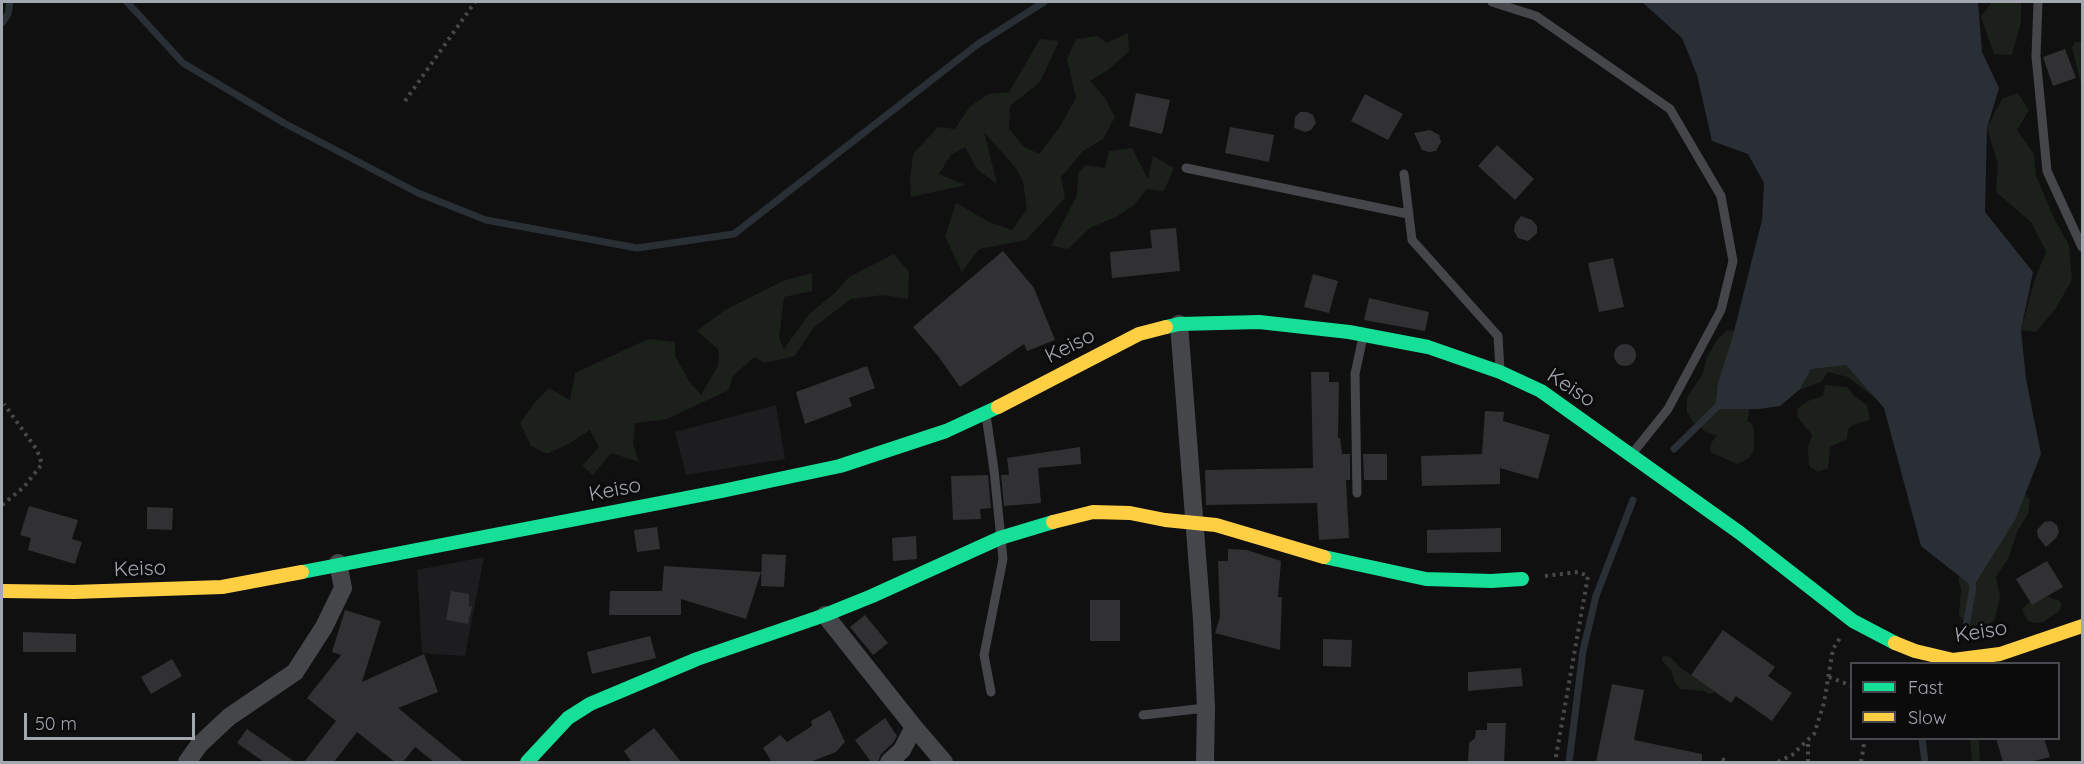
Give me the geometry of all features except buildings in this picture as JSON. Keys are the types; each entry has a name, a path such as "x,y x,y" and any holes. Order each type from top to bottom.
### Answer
{"street":[{"name":"Keiso","path":"2,591 74,592 222,587 338,563 711,494 840,466 946,430 986,413 1139,334 1179,324 1259,322 1364,334 1428,347 1500,372 1540,392 1740,533 1853,621 1882,638 1915,651 1953,660 2000,654 2082,626"},
{"path":"1179,324 1195,524 1206,708 1205,762"},
{"path":"527,762 546,747 568,718 590,704 697,658 825,615 917,577 1000,538 1093,512 1130,513 1165,520 1216,525 1339,560 1426,579 1491,581 1522,579"},
{"path":"187,762 199,745 229,717 295,672 324,627 343,588 338,563"},
{"path":"825,615 944,762"},
{"path":"889,762 902,750 914,727"}],"lane":[{"path":"1492,2 1536,16 1670,109 1721,196 1733,261 1721,310 1668,409 1631,455"},
{"path":"2038,2 2036,56 2047,171 2082,247"},
{"path":"1186,168 1408,214"},
{"path":"1404,174 1412,240 1498,336 1500,372"},
{"path":"1357,493 1355,374 1364,334"},
{"path":"986,413 1003,559 984,655 991,692"},
{"path":"1143,715 1206,708"}],"path":[{"path":"405,101 475,2"},
{"path":"2,505 24,488 42,464 37,450 4,404"},
{"path":"1522,579 1578,572 1588,576 1555,762"},
{"path":"1778,762 1792,755 1814,734 1824,703 1833,649 1853,621"},
{"path":"1829,677 1850,686"},
{"path":"1808,740 1808,762"},
{"path":"1861,762 1865,740"},
{"path":"1722,759 1729,762"}],"shaded area":[{"path":"1642,2 1978,2 1982,52 1999,88 1987,128 1985,212 2033,272 2021,330 2026,379 2041,454 2015,520 1973,587 1921,546 1884,408 1846,365 1811,369 1799,390 1780,406 1759,409 1715,409 1718,383 1732,339 1762,220 1764,183 1748,154 1712,141 1697,75 1682,38"},
{"path":"1992,2 2021,2 2021,21 2012,55 1994,54 1981,17"},
{"path":"1128,33 1129,51 1107,71 1090,81 1105,98 1115,117 1103,139 1083,151 1061,177 1065,198 1026,240 979,249 962,272 945,237 956,203 989,222 1012,230 1027,209 1023,181 1015,167 984,132 997,184 977,169 965,147 951,155 939,174 966,185 911,197 913,154 938,127 955,129 970,106 989,94 1009,92 1040,39 1059,41 1040,82 1010,106 1009,129 1023,146 1039,154 1059,128 1076,98 1067,59 1076,39 1098,36 1106,43"},
{"path":"2075,42 2082,42 2082,88 2072,47"},
{"path":"2018,93 2029,110 2017,130 2034,154 2036,176 2054,218 2069,245 2072,280 2056,308 2036,332 2021,330 2034,282 2046,251 2031,222 1996,192 1998,164 1987,128 2002,99"},
{"path":"1132,148 1148,179 1153,156 1174,168 1164,191 1147,189 1134,205 1116,217 1090,228 1068,249 1051,246 1077,195 1078,174 1085,165 1105,168 1109,151"},
{"path":"894,254 909,272 908,299 883,295 851,299 813,328 795,356 765,363 754,357 733,376 729,390 667,419 635,423 633,444 639,462 611,453 593,475 582,466 599,447 590,430 547,454 531,446 520,423 549,388 570,400 575,373 648,339 675,342 675,356 689,381 701,395 718,366 719,350 697,331 725,310 783,281 812,273 812,291 784,297 779,338 784,349 810,313 835,293 849,277"},
{"path":"1735,330 1732,339 1751,403 1747,421 1752,424 1754,430 1754,450 1749,458 1737,464 1710,452 1711,443 1717,436 1706,432 1693,422 1687,412 1687,398 1703,373 1707,357 1717,340 1726,331"},
{"path":"1839,348 1876,399 1848,377 1828,372 1821,382 1799,390 1791,378"},
{"path":"1825,385 1847,387 1853,395 1867,405 1870,420 1853,425 1848,429 1847,439 1830,447 1828,468 1818,472 1809,466 1808,447 1812,435 1797,416 1798,408 1810,400 1823,396"},
{"path":"776,405 785,459 686,475 675,432"},
{"path":"2021,489 2030,499 2028,514 2018,530 2008,559 1996,577 2000,597 1995,619 1984,632 1971,627 1959,616 1961,588 1958,580 1961,571"},
{"path":"484,557 465,656 422,653 417,570"},
{"path":"2048,596 2059,600 2062,605 2058,612 2043,622 2028,621 2022,610 2030,601 2032,605"},
{"path":"1663,655 1670,657 1681,668 1715,692 1709,694 1704,691 1680,689 1675,683 1671,670 1662,661"},
{"path":"1970,740 1979,740 1980,762 1972,762"}],"waterway":[{"path":"2,23 8,14 10,2"},
{"path":"127,2 183,63 284,123 418,193 486,220 637,248 734,234 978,44 1044,2"},
{"path":"1674,449 1722,402"},
{"path":"1569,762 1583,651 1596,596 1633,500"},
{"path":"1966,626 1973,587 1971,578"},
{"path":"1922,740 1925,762"}],"traffic: fast":[{"path":"1166,327 1179,324 1259,322 1349,332 1428,347 1500,372 1541,391 1740,533 1853,621 1895,643"},
{"path":"302,572 840,466 946,431 998,407"},
{"path":"527,762 568,718 590,704 697,659 825,615 872,596 1000,538 1053,522"},
{"path":"1324,557 1426,579 1491,581 1522,579"}],"traffic: slow":[{"path":"998,407 1139,334 1166,327"},
{"path":"1053,522 1093,512 1130,513 1165,520 1216,525 1324,557"},
{"path":"2,591 74,592 222,587 302,572"},
{"path":"1895,643 1915,651 1953,660 2000,654 2082,626"}]}
